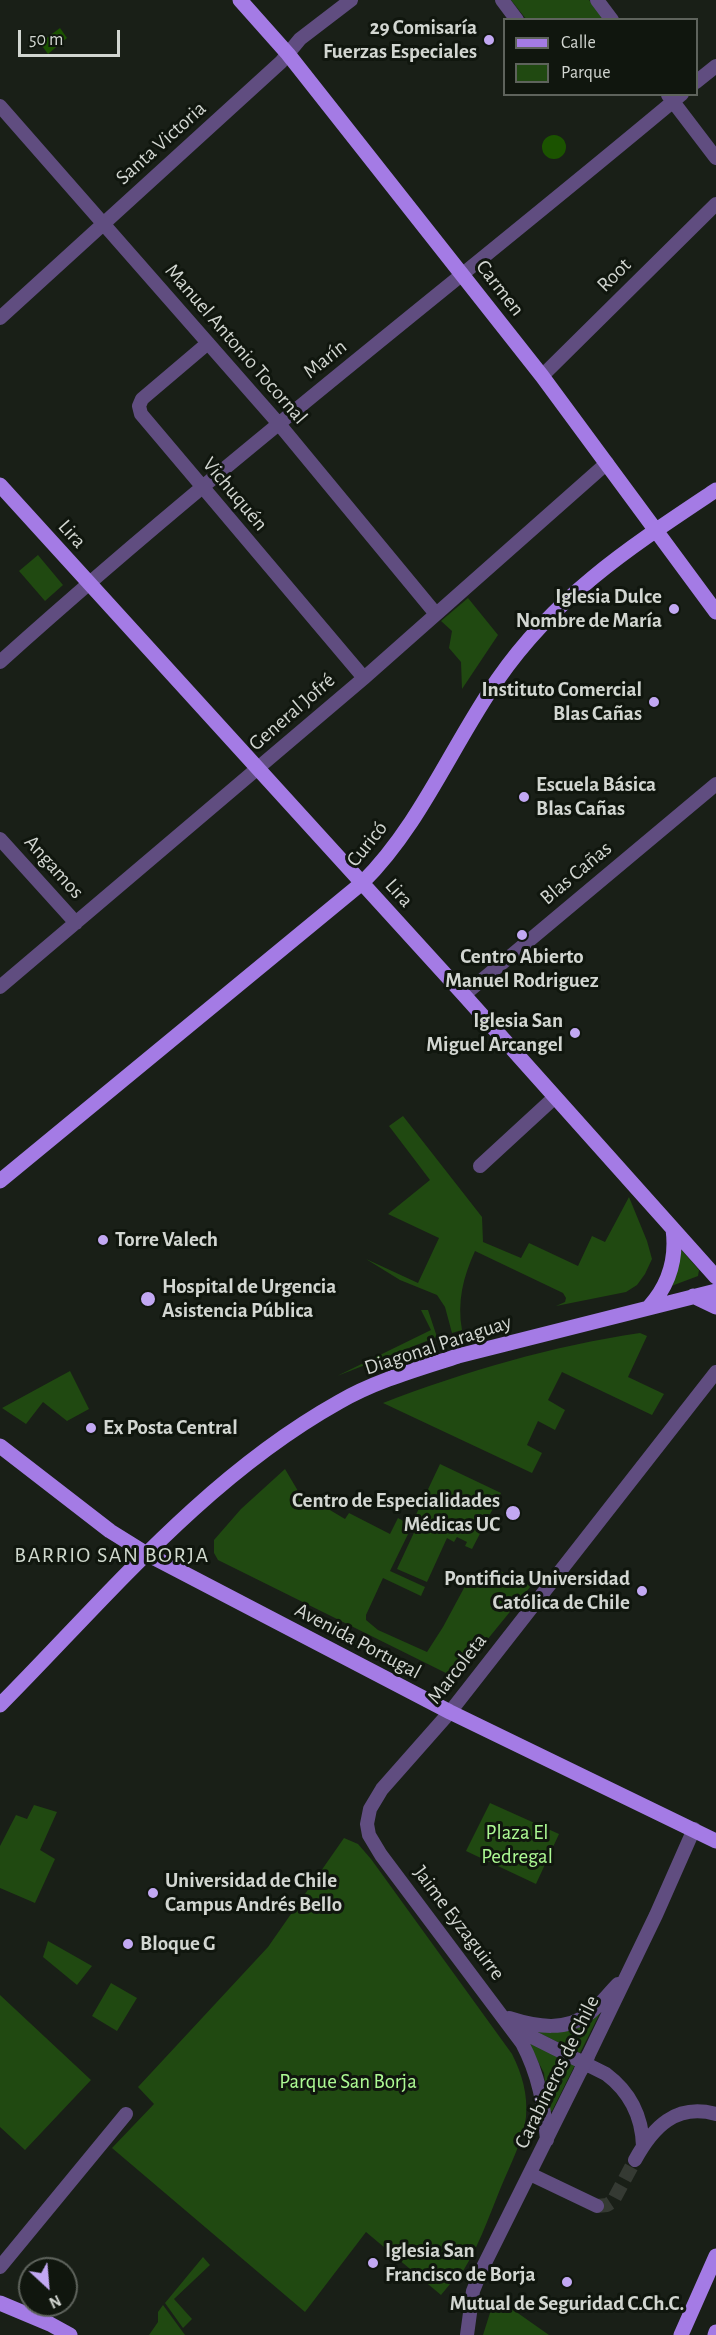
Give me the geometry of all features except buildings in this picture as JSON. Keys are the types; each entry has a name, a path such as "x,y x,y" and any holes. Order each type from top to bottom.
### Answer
{"main road":[{"name":"Carmen","path":"240,0 288,54 542,376 716,612"},
{"name":"Lira","path":"0,485 464,995 716,1277"},
{"name":"Curicó","path":"0,1181 362,883 392,850 496,681 540,626 581,585 656,529 716,490"},
{"path":"649,1307 664,1288 673,1266 675,1246 673,1229"},
{"name":"Diagonal Paraguay","path":"0,1705 147,1554 228,1478 283,1435 339,1402 448,1359 716,1291"},
{"path":"693,1296 716,1307"},
{"name":"Avenida Portugal","path":"0,1446 110,1531 147,1554 450,1712 716,1841"},
{"path":"681,2335 716,2256"},
{"path":"0,2303 70,2335"}],"street":[{"name":"Santa Victoria","path":"0,318 288,54 300,39 351,0"},
{"path":"502,0 516,18"},
{"path":"597,0 610,18"},
{"path":"698,80 716,66"},
{"path":"675,97 716,158"},
{"name":"Marín","path":"0,662 201,487 675,97"},
{"name":"Manuel Antonio Tocornal","path":"0,106 279,424 436,614"},
{"name":"Root","path":"542,376 716,204"},
{"name":"Vichuquén","path":"208,343 146,395 139,406 146,420 201,487 364,678"},
{"name":"General Jofré","path":"0,987 364,678 608,463"},
{"name":"Blas Cañas","path":"464,995 716,784"},
{"name":"Angamos","path":"0,839 76,923"},
{"path":"480,1166 555,1097"},
{"name":"Marcoleta","path":"381,1855 369,1835 367,1824 370,1809 382,1789 450,1712 716,1372"},
{"name":"Carabineros de Chile","path":"467,2335 473,2291 656,1916 694,1829"},
{"name":"Jaime Eyzaguirre","path":"381,1855 508,2022 527,2051 538,2078 544,2107 546,2140"},
{"path":"508,2022 543,2026 571,2023 590,2013 625,1979"},
{"name":"Jaime Eyzaguirre","path":"508,2022 616,2081 624,2089 636,2109 643,2146"},
{"path":"635,2160 654,2130 671,2118 691,2112 716,2114"},
{"path":"0,2267 126,2114"},
{"path":"530,2174 597,2206"}],"green space":[{"path":"511,0 589,0 603,18 525,18"},
{"path":"38,555 63,585 45,601 19,571"},
{"path":"468,598 498,635 462,689 461,662 449,648 452,631 441,621"},
{"path":"403,1116 482,1217 483,1242 521,1258 529,1243 578,1266 592,1236 605,1242 629,1197 652,1259 645,1274 637,1285 626,1292 556,1306 565,1302 566,1298 563,1293 475,1251 462,1290 460,1310 462,1330 452,1333 445,1307 437,1295 400,1280 366,1259 418,1283 439,1238 388,1214 430,1180 389,1126"},
{"path":"678,1246 699,1270 698,1276 666,1288"},
{"path":"421,1310 428,1310 437,1337 337,1376 431,1330"},
{"path":"640,1333 647,1336 628,1377 664,1394 652,1415 562,1372 548,1400 565,1410 555,1430 538,1421 527,1445 542,1453 532,1473 383,1403 446,1380 542,1352"},
{"path":"70,1371 89,1409 67,1421 43,1402 26,1424 2,1408"},
{"path":"440,1464 501,1493 472,1549 465,1546 467,1542 457,1537 454,1542 447,1538 427,1582 397,1569 418,1524 413,1521"},
{"path":"285,1469 298,1491 345,1519 349,1513 390,1534 398,1518 412,1526 390,1571 425,1587 421,1596 383,1578 366,1615 366,1620 378,1630 427,1652 471,1575 487,1582 494,1568 531,1586 456,1678 218,1560 214,1553 214,1540 241,1509"},
{"name":"Plaza El Pedregal","path":"490,1803 559,1834 536,1884 466,1851"},
{"path":"34,1805 57,1812 40,1850 55,1859 35,1903 0,1888 0,1846 16,1815 27,1819"},
{"name":"Parque San Borja","path":"344,1838 358,1844 371,1859 512,2054 523,2084 526,2117 519,2144 476,2247 457,2280 455,2278 441,2295 366,2232 305,2312 112,2148 154,2104 138,2087 268,1947"},
{"path":"48,1941 92,1966 77,1985 43,1957"},
{"path":"111,1983 137,1998 117,2031 92,2016"},
{"path":"0,1995 91,2080 25,2150 0,2127"},
{"path":"602,2009 580,2053 535,2031"},
{"path":"528,2042 575,2065 552,2111 548,2111 544,2073"},
{"path":"203,2257 210,2265 174,2299 192,2319 183,2328 165,2303"},
{"path":"495,2297 549,2335 483,2335"},
{"path":"163,2305 185,2335 149,2335 158,2322 158,2312"}],"shaded area":[{"path":"60,28 67,38 48,54 40,43"},
{"path":"554,135 563,138 566,147 563,156 554,159 545,156 542,147 545,138"}],"tunnel":[{"path":"597,2206 607,2205 613,2201 635,2160"}],"place":[{"name":"29 Comisaría Fuerzas Especiales","path":"489,40"},
{"name":"Iglesia Dulce Nombre de María","path":"674,609"},
{"name":"Instituto Comercial Blas Cañas","path":"654,702"},
{"name":"Escuela Básica Blas Cañas","path":"524,797"},
{"name":"Centro Abierto Manuel Rodriguez","path":"522,935"},
{"name":"Iglesia San Miguel Arcangel","path":"575,1033"},
{"name":"Torre Valech","path":"103,1240"},
{"name":"Hospital de Urgencia Asistencia Pública","path":"148,1299"},
{"name":"Ex Posta Central","path":"91,1428"},
{"name":"Centro de Especialidades Médicas UC","path":"513,1513"},
{"name":"Pontificia Universidad Católica de Chile","path":"642,1591"},
{"name":"Universidad de Chile Campus Andrés Bello","path":"153,1893"},
{"name":"Bloque G","path":"128,1944"},
{"name":"Iglesia San Francisco de Borja","path":"373,2263"},
{"name":"Mutual de Seguridad C.Ch.C.","path":"567,2282"}],"district":[{"name":"BARRIO SAN BORJA","path":"112,1555"}]}
